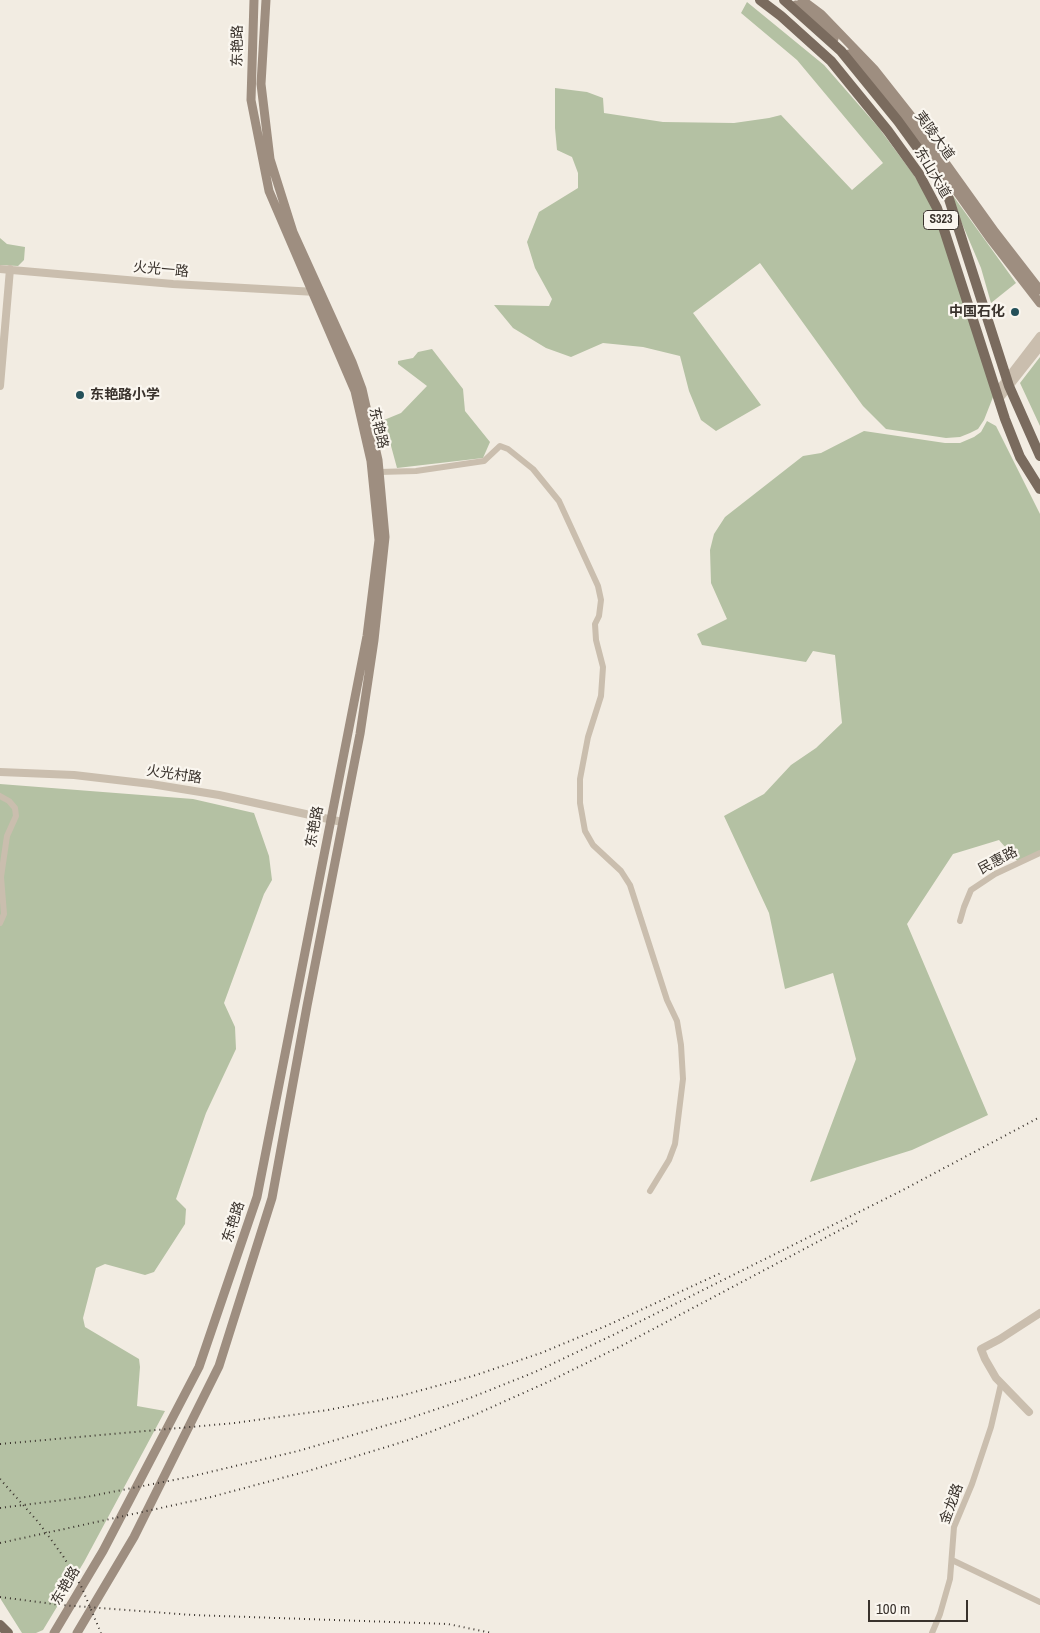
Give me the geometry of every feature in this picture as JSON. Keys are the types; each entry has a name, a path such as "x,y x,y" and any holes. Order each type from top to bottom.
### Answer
{"main road":[{"name":"东艳路","path":"77,1633 134,1537 219,1366 272,1198 360,734 374,640 385,537 378,460 362,389 269,191 251,100 254,0"},
{"name":"东艳路","path":"54,1633 103,1551 199,1367 257,1197 367,636 379,540 371,461 355,391 293,232 270,159 261,84 266,0"},
{"name":"东山大道","path":"760,0 781,16 831,62 888,131 919,174 937,208 998,396 1020,457 1040,489"},
{"name":"东山大道","path":"784,0 842,51 898,121 930,165 949,199 1007,383 1040,456"},
{"name":"夷陵大道","path":"790,0 816,20 868,74 913,130 989,237 1040,303"},
{"name":"夷陵大道","path":"802,0 821,14 874,69 919,126 995,232 1040,290"},
{"path":"0,1625 6,1633"}],"street":[{"name":"火光一路","path":"0,269 173,284 317,292"},
{"path":"0,386 10,269"},
{"path":"998,396 1040,336"},
{"path":"1007,383 1040,348"},
{"path":"379,472 416,471 484,461 500,446 508,449 533,469 560,501 598,586 601,600 599,616 595,624 596,640 603,667 601,696 588,738 580,778 580,803 585,831 592,845 621,871 630,885 667,1000 677,1021 681,1045 683,1079 675,1144 669,1160 650,1191"},
{"name":"火光村路","path":"0,772 74,775 151,784 219,795 342,822"},
{"path":"0,796 9,801 15,808 16,816 7,836 2,877 4,914 0,923"},
{"name":"民惠路","path":"960,921 971,890 995,874 1040,853"},
{"path":"1029,1412 990,1370 981,1348 1000,1339 1040,1312"},
{"name":"金龙路","path":"932,1633 940,1614 950,1579 954,1528 980,1461 991,1427 1001,1384"},
{"path":"952,1560 1040,1602"}],"green space":[{"path":"747,2 824,65 879,128 913,174 935,209 995,392 984,420 978,429 960,437 946,438 886,429 863,406 760,263 693,313 761,405 716,431 701,420 689,391 680,356 643,347 603,343 571,357 546,348 513,328 494,305 549,306 552,299 535,268 527,242 539,212 578,188 578,173 572,157 557,150 555,88 587,92 603,98 604,113 663,122 734,123 781,115 852,190 883,163 797,60 741,13"},
{"path":"946,186 1016,283 991,303 981,268"},
{"path":"0,238 7,244 25,247 24,260 18,266 0,265"},
{"path":"432,349 463,389 465,411 490,442 483,458 397,468 384,420 401,413 427,386 398,364 398,361 413,358 418,352"},
{"path":"1040,357 1040,426 1020,383"},
{"path":"987,421 996,426 1040,514 1040,853 1019,863 999,840 953,854 907,924 988,1115 912,1150 810,1182 856,1059 833,973 785,989 769,913 724,816 764,794 791,765 816,748 842,723 835,655 813,651 806,662 702,645 697,634 727,619 711,583 710,550 714,534 725,517 803,456 821,453 864,431 945,443 960,443 981,432"},
{"path":"0,784 193,799 254,813 269,856 272,880 264,894 224,1003 235,1027 236,1049 206,1113 176,1199 186,1209 185,1224 154,1272 145,1275 105,1264 96,1268 83,1318 85,1327 139,1359 137,1406 165,1411 84,1562 43,1630 36,1633 22,1633 0,1598"}],"railway":[{"path":"0,1508 86,1497 189,1477 298,1451 401,1421 470,1398 535,1372 613,1335 901,1191 1040,1117"},
{"path":"0,1543 211,1497 308,1471 409,1440 472,1416 550,1381 623,1345 857,1221"},
{"path":"0,1444 235,1423 328,1410 400,1396 473,1376 541,1353 606,1326 723,1272"},
{"path":"0,1479 39,1523 63,1556 81,1586 101,1633"},
{"path":"0,1597 61,1605 192,1615 448,1624 492,1633"}],"place":[{"name":"中国石化","path":"1015,312"},
{"name":"东艳路小学","path":"80,395"}]}
